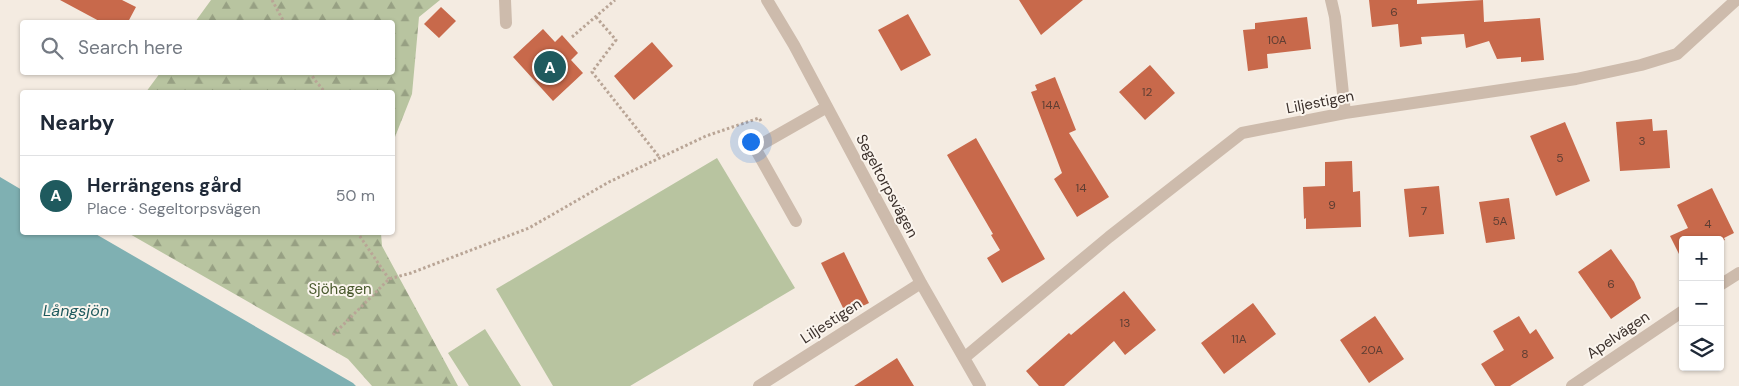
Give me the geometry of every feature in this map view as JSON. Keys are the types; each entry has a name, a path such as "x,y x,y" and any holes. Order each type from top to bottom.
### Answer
{"street":[{"path":"505,0 506,23"},
{"name":"Segeltorpsvägen","path":"767,0 794,45 921,283 980,386"},
{"path":"1331,0 1345,112"},
{"name":"Liljestigen","path":"964,358 1109,237 1242,134 1345,112 1576,79 1641,65 1677,54 1736,0"},
{"path":"796,221 755,148 827,107"},
{"path":"1724,282 1739,273"},
{"name":"Liljestigen","path":"759,386 921,283"},
{"name":"Apelvägen","path":"1572,386 1679,313"}],"path":[{"path":"272,0 283,20"},
{"path":"572,37 615,0"},
{"path":"596,17 616,40 592,72 660,158"},
{"path":"312,75 324,90"},
{"path":"334,335 389,280 529,228 609,182 706,136 759,118 771,139"},
{"path":"359,235 389,280"}],"green space":[{"path":"211,0 440,0 419,17 412,94 395,137 395,90 147,90 159,75 395,75 395,20 196,20"},
{"path":"717,158 795,288 630,386 553,386 496,289"},
{"name":"Sjöhagen","path":"131,235 381,235 382,246 458,386 372,386 348,359"},
{"path":"485,329 521,386 469,386 448,353"}],"water":[{"name":"Långsjön","path":"0,177 20,189 20,235 97,235 356,386 0,386"}],"building":[{"path":"60,0 122,0 136,7 129,20 97,20"},
{"path":"1019,0 1083,0 1041,35"},
{"path":"1369,0 1417,0 1417,4 1483,0 1484,22 1540,18 1544,60 1521,62 1521,57 1497,59 1489,41 1466,48 1464,34 1421,37 1422,44 1400,47 1398,24 1372,27"},
{"path":"441,7 456,21 439,38 424,24"},
{"path":"908,14 931,55 901,71 878,30"},
{"path":"1307,17 1311,49 1267,54 1268,68 1248,71 1243,30 1255,29 1255,23"},
{"path":"543,29 555,42 562,35 578,53 571,60 583,73 553,101 513,57"},
{"path":"652,42 673,66 634,100 614,76"},
{"path":"1150,65 1175,93 1145,120 1119,92"},
{"path":"1055,77 1076,130 1069,133 1109,197 1077,217 1054,179 1062,173 1031,92 1037,90 1035,85"},
{"path":"1652,119 1653,131 1667,130 1670,168 1620,171 1616,122"},
{"path":"1565,122 1590,181 1556,196 1530,136"},
{"path":"976,138 1045,259 1002,283 987,258 1000,250 991,235 993,234 947,155"},
{"path":"1352,161 1353,192 1360,191 1361,227 1306,229 1303,187 1325,186 1325,162"},
{"path":"1439,186 1444,234 1409,237 1404,189"},
{"path":"1712,188 1734,233 1724,238 1724,236 1679,236 1679,254 1670,236 1688,228 1677,205"},
{"path":"1509,198 1515,239 1486,243 1479,202"},
{"path":"1611,249 1634,282 1641,298 1611,319 1578,272"},
{"path":"844,252 869,303 846,314 821,263"},
{"path":"1124,291 1156,330 1125,355 1114,341 1064,386 1039,386 1026,371 1069,333 1071,335"},
{"path":"1253,303 1276,334 1224,374 1201,343"},
{"path":"1375,316 1404,359 1369,383 1340,340"},
{"path":"1519,316 1530,334 1536,329 1554,358 1510,386 1495,386 1481,364 1504,350 1493,331"},
{"path":"897,358 914,386 854,386"}],"place":[{"name":"Herrängens gård","path":"550,67"}]}
